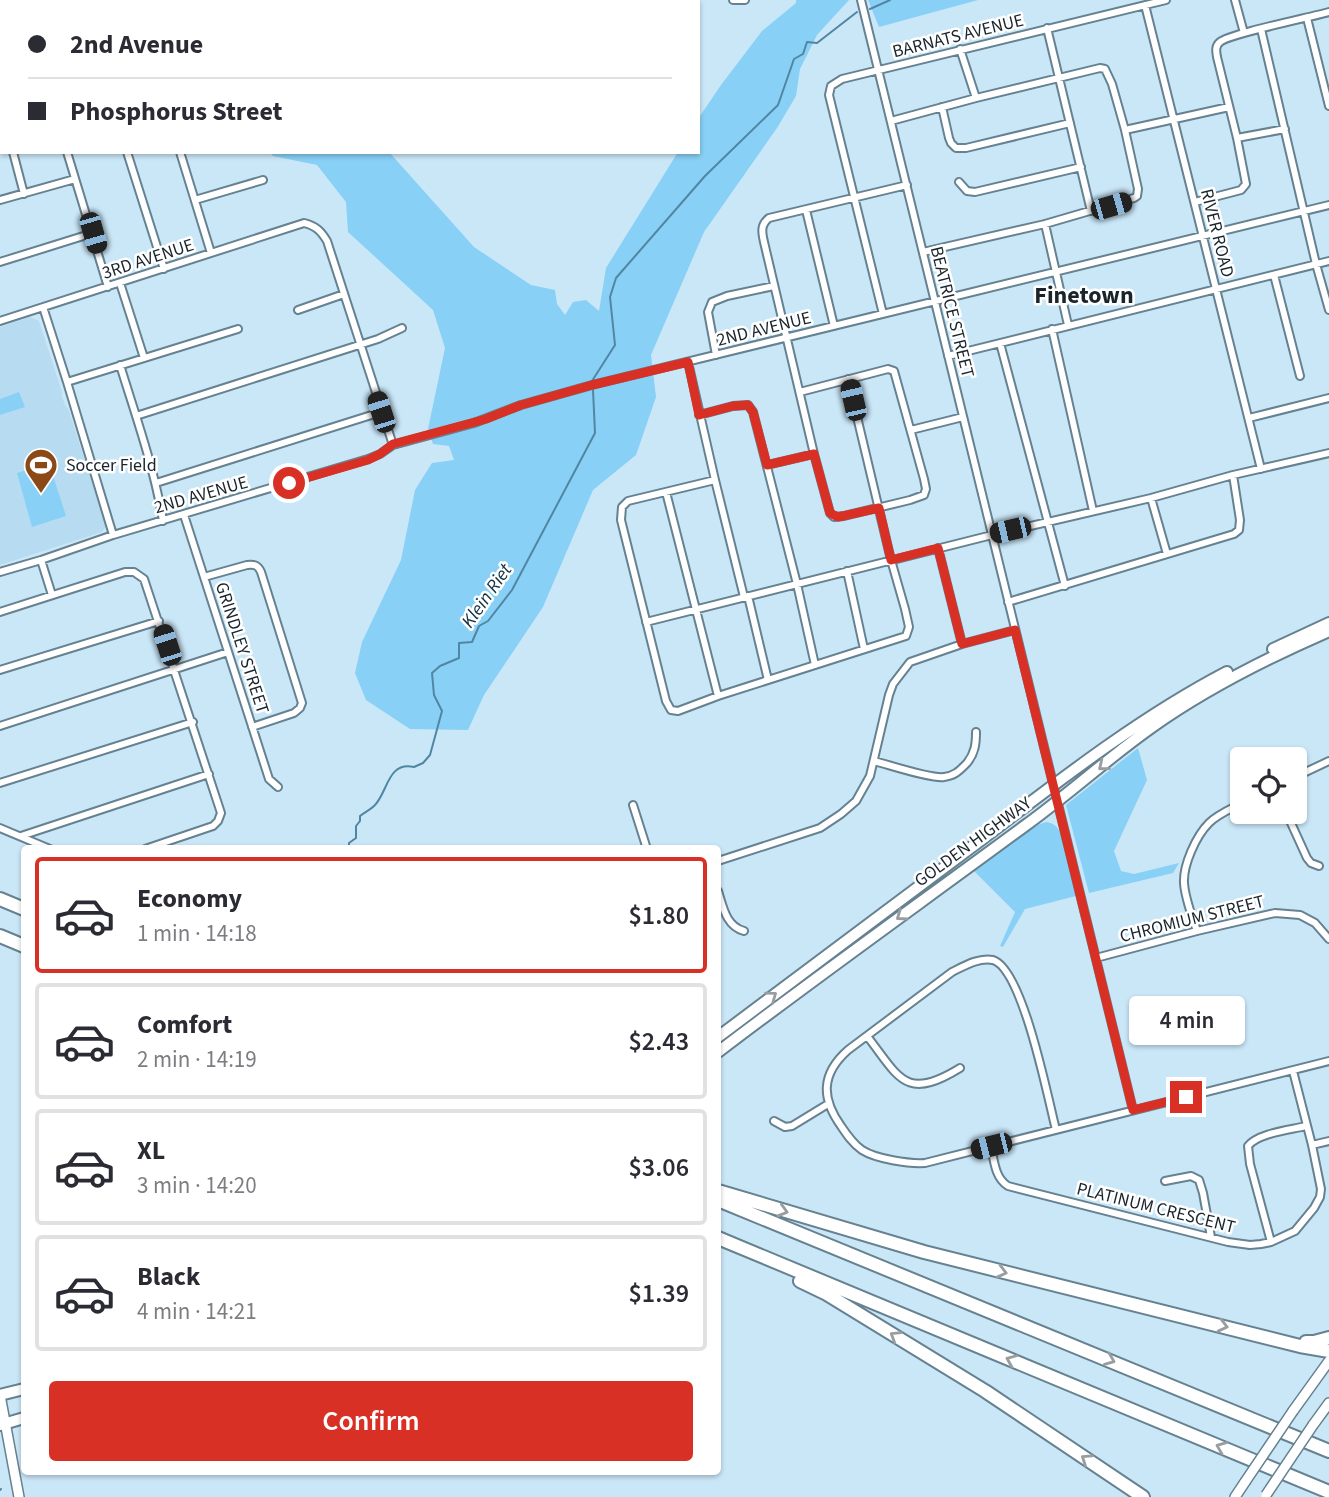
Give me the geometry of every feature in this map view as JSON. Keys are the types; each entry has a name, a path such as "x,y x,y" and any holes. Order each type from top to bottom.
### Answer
{"highway":[{"path":"0,899 21,908"},
{"path":"0,936 21,945"},
{"path":"721,1192 924,1252 1329,1351"},
{"path":"721,1201 1329,1451"},
{"path":"721,1241 1329,1492"},
{"path":"721,1241 825,1293 985,1391 1143,1497"},
{"path":"1285,1342 1314,1342 1329,1338"}],"main road":[{"name":"GOLDEN HIGHWAY","path":"721,1035 1054,785 1155,713 1286,642 1329,623"},
{"name":"GOLDEN HIGHWAY","path":"721,1050 1057,803 1150,728 1195,698 1268,659 1329,631"},
{"path":"1235,1497 1329,1361"},
{"path":"19,1497 3,1424 0,1395 21,1391"},
{"path":"1265,1496 1329,1403"},
{"path":"3,1424 21,1419"}],"street":[{"path":"733,0 746,0"},
{"name":"BEATRICE STREET","path":"861,0 1133,1110"},
{"name":"BARNATS AVENUE","path":"853,198 829,96 835,83 960,49 1166,0"},
{"path":"1235,0 1244,33"},
{"name":"RIVER ROAD","path":"1145,5 1261,469"},
{"path":"1195,202 1245,187 1246,179 1216,47 1221,40 1329,12"},
{"path":"1307,18 1329,106"},
{"path":"1047,28 1091,211"},
{"path":"1261,29 1316,264 1329,308"},
{"path":"960,49 976,97"},
{"path":"891,121 976,97 1100,68 1104,69 1112,84 1125,130 1138,184 1137,195 1129,201 1045,224 923,252"},
{"path":"942,107 949,138 957,148 1070,123"},
{"path":"1125,130 1229,107"},
{"path":"1237,138 1285,129"},
{"path":"14,154 24,194"},
{"path":"68,154 108,287"},
{"path":"128,154 164,269"},
{"path":"181,154 211,253"},
{"path":"959,182 967,191 975,192 1081,167"},
{"path":"0,200 75,179"},
{"path":"195,200 263,180"},
{"path":"800,392 888,369 894,371 925,491 919,498 844,516 832,515 828,509 764,242 763,225 769,218 906,185"},
{"path":"853,198 883,314"},
{"name":"2ND AVENUE","path":"0,572 113,535 368,460 393,444 486,419 536,401 1329,205"},
{"path":"806,210 834,326"},
{"name":"3RD AVENUE","path":"0,321 304,223 313,225 327,241 344,294"},
{"path":"1045,224 1068,325"},
{"path":"0,262 93,233"},
{"path":"948,356 1329,261"},
{"path":"1274,275 1300,376"},
{"path":"120,283 144,358"},
{"path":"716,355 708,312 712,302 774,286"},
{"path":"298,310 344,294 393,444"},
{"path":"43,307 113,535"},
{"path":"136,416 386,336 402,328"},
{"path":"67,383 237,329"},
{"path":"1052,329 1094,511"},
{"path":"1000,343 1065,586"},
{"path":"688,362 715,480 768,680"},
{"path":"120,365 156,483 163,521"},
{"path":"715,480 628,501 622,507 621,513 646,622 666,701 671,710 902,638 908,633 908,622 848,379"},
{"path":"1249,418 1329,398"},
{"path":"699,415 748,405 753,412 815,666"},
{"path":"156,483 381,412"},
{"path":"911,429 963,417"},
{"path":"646,622 1329,453"},
{"path":"767,465 814,454"},
{"path":"1008,602 1234,534 1240,526 1240,520 1233,475"},
{"path":"666,492 718,696"},
{"path":"1151,498 1167,554"},
{"name":"GRINDLEY STREET","path":"184,515 269,779 278,787"},
{"path":"938,548 962,644"},
{"path":"41,560 52,595"},
{"path":"204,576 253,564 259,567 301,698 300,708 294,713 252,727"},
{"path":"847,571 864,649"},
{"path":"0,612 125,572 134,572 144,579 221,813 218,821 201,831 157,845"},
{"path":"0,670 159,621"},
{"path":"721,860 820,828 856,801 870,776 893,684 910,663 962,644 1015,630"},
{"path":"0,726 228,652"},
{"path":"0,783 192,722"},
{"path":"874,761 934,777 949,776 959,772 971,758 976,746 976,732"},
{"path":"1307,771 1329,761"},
{"path":"21,836 209,774"},
{"path":"633,805 646,845"},
{"path":"1197,931 1183,880 1186,863 1209,823 1230,810"},
{"path":"1291,824 1307,858 1319,866"},
{"path":"0,828 41,845"},
{"path":"721,901 731,924 744,931"},
{"name":"CHROMIUM STREET","path":"1096,958 1275,913 1300,915 1315,923 1328,935"},
{"path":"1056,1130 1017,989 1002,965 996,962 982,960 952,972 838,1059 827,1079 828,1104 855,1144 864,1152 915,1164 925,1163 1329,1062"},
{"path":"867,1035 900,1078 909,1083 917,1085 941,1079 960,1068"},
{"name":"PLATINUM CRESCENT","path":"991,1146 999,1176 1008,1185 1228,1242 1250,1245 1271,1242 1295,1231 1320,1197 1321,1189 1312,1145 1293,1071"},
{"path":"774,1121 785,1127 792,1126 828,1104"},
{"path":"1271,1242 1250,1164 1248,1146 1258,1137 1306,1126"},
{"path":"1312,1145 1329,1141"},
{"path":"1165,1181 1191,1176 1199,1180 1211,1237"}],"shaded area":[{"path":"796,0 849,0 817,35 800,69 796,96 777,128 704,232 651,355 656,397 636,455 593,490 543,607 484,695 468,730 410,729 366,700 355,673 362,642 401,560 415,490 432,463 454,460 449,446 433,444 428,429 445,348 433,310 348,232 346,202 317,165 272,154 391,154 474,247 531,285 555,290 557,304 565,315 573,302 586,300 599,311 606,268 677,154 700,154 700,116 762,31 796,3"},
{"path":"868,0 978,0 879,27"},
{"path":"30,317 39,321 106,526 102,532 0,565 0,327"},
{"path":"19,392 25,407 0,415 0,399"},
{"name":"Soccer Field","path":"49,463 66,516 32,527 17,473"},
{"path":"1138,748 1147,780 1114,851 1121,871 1134,874 1179,863 1173,873 1089,893 1066,805"},
{"path":"1046,822 1055,825 1061,834 1076,896 1025,909 1003,947 1000,946 1015,912 974,871 1037,825"}],"waterway":[{"name":"Klein Riet","path":"870,9 890,0"},
{"name":"Klein Riet","path":"592,381 615,345 610,297 616,278 705,176 778,105 794,59 803,54 807,42 817,43 857,12"},
{"name":"Klein Riet","path":"349,845 356,838 356,826 360,816 379,800 393,773 405,766 414,767 423,763 430,755 442,711 434,695 432,673 440,666 459,658 459,643 472,642 479,626 488,621 512,590 595,433 593,390"}],"place":[{"name":"Soccer Field","path":"41,495"}],"district":[{"name":"Finetown","path":"1084,295"}],"route":[{"path":"289,483 368,460 388,450 393,444 486,419 521,405 688,362 699,415 748,405 753,412 767,465 814,454 830,513 838,517 879,508 891,560 938,548 962,644 1015,630 1133,1110 1186,1097"}]}
